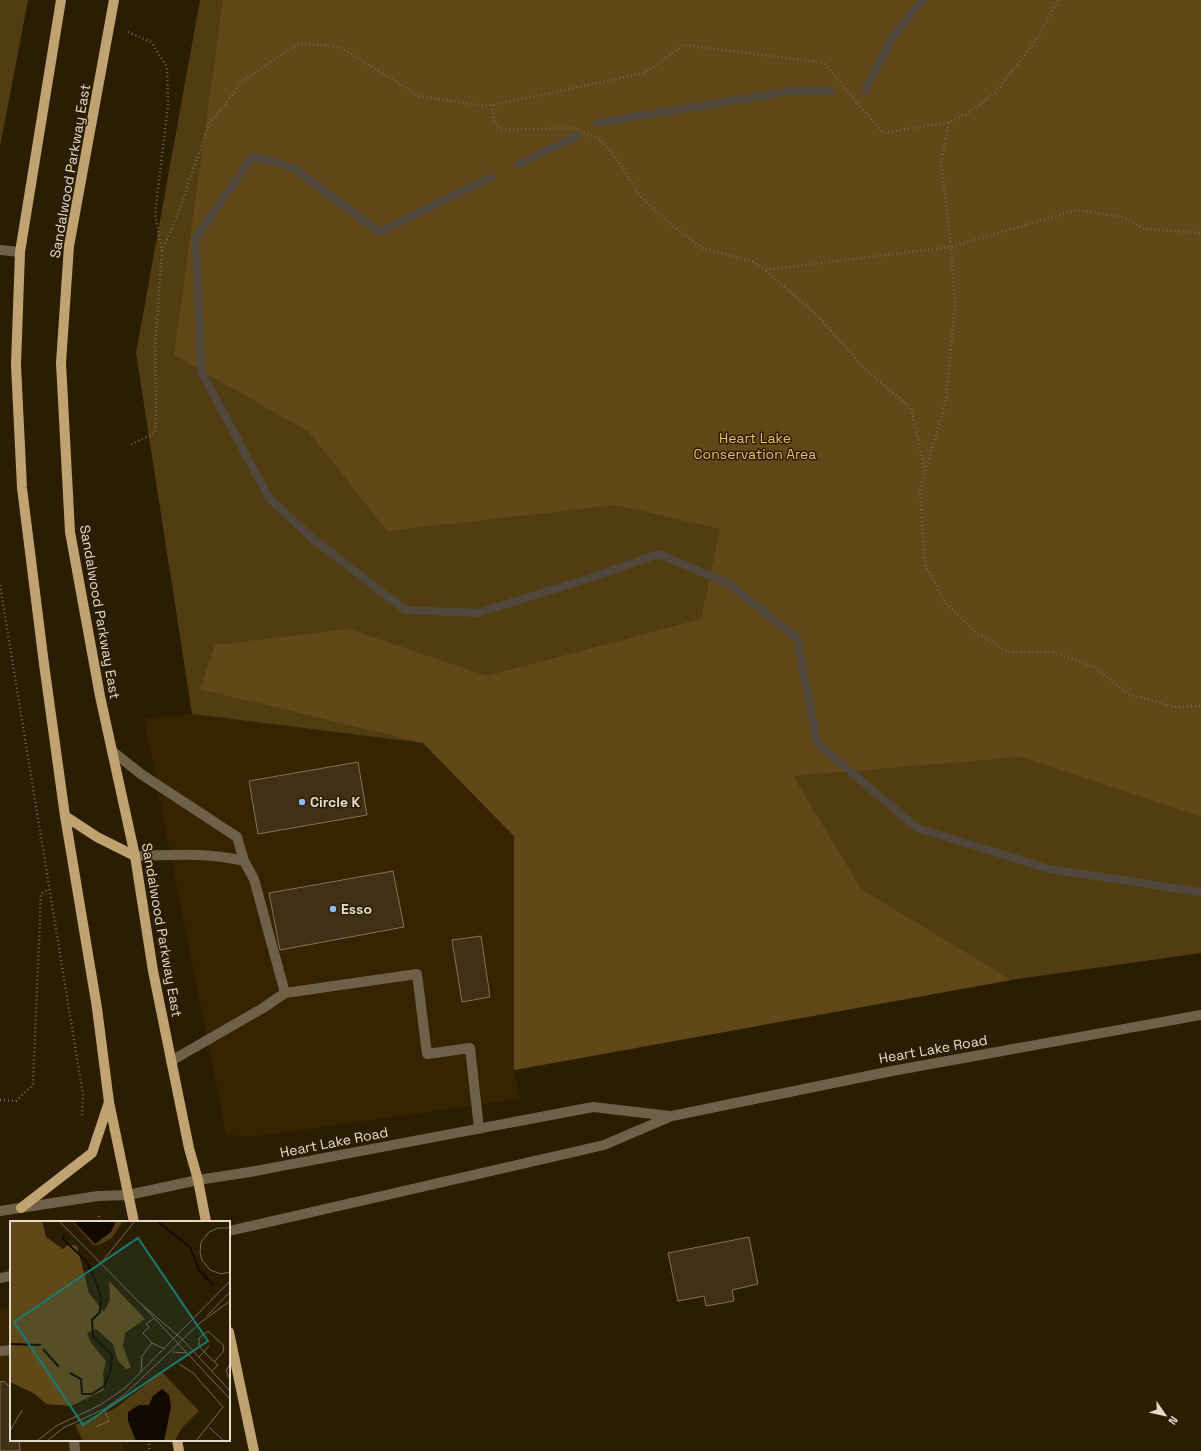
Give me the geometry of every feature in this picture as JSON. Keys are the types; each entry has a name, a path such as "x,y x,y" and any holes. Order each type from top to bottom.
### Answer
{"main road":[{"path":"61,0 20,252 16,364 22,488 65,816 97,1008 110,1102 134,1221"},
{"name":"Sandalwood Parkway East","path":"114,0 69,246 61,363 70,532 100,696 136,856 153,971 189,1148 198,1180 206,1221"},
{"path":"65,816 97,837 136,856"},
{"path":"21,1208 92,1153 110,1102"},
{"path":"230,1337 254,1451"},
{"path":"177,1441 179,1451"}],"street":[{"path":"0,250 20,252"},
{"path":"112,751 141,774 237,837 244,861 254,879 285,992"},
{"path":"136,856 191,854 244,861"},
{"path":"171,1061 263,1008 285,992 417,974 427,1054 470,1048 479,1129"},
{"name":"Heart Lake Road","path":"230,1231 604,1145 672,1116 892,1071 1201,1015"},
{"name":"Heart Lake Road","path":"0,1211 98,1196 128,1195 198,1180 250,1172 593,1107 672,1116"},
{"path":"0,1278 10,1276"},
{"path":"0,1351 10,1350"},
{"path":"74,1441 75,1451"}],"path":[{"path":"162,251 178,214 209,124 244,80 299,43 340,47 419,96 460,103 493,105 644,73 684,45 824,63 883,133 949,122 967,114 996,93 1036,40 1058,0"},
{"path":"110,24 151,42 167,67 168,105 155,214 162,251 155,347 155,433 130,445"},
{"path":"493,105 493,120 500,130 576,128 601,140 618,161 640,196 669,223 702,248 754,262 765,270 818,316 865,369 911,408 925,472"},
{"path":"949,122 941,162 951,247 955,303 946,400 920,491 925,566 945,602 974,631 1008,652 1053,652 1094,667 1128,694 1175,707 1201,706"},
{"path":"765,270 951,247 1076,210 1124,217 1144,229 1201,233"},
{"path":"0,585 83,1095 82,1122"},
{"path":"0,1100 16,1101 33,1085 41,894 49,889"},
{"path":"148,1441 150,1451"}],"shaded area":[{"path":"192,714 423,743 514,836 514,1070 520,1099 252,1137 226,1135 144,719"},
{"path":"10,1306 10,1441 122,1441 124,1451 0,1451 0,1309"}],"green space":[{"path":"0,0 28,0 0,147"},
{"name":"Heart Lake Conservation Area","path":"200,0 1201,0 1201,953 1011,980 514,1070 514,836 423,743 192,714 136,353"},
{"name":"Heart Lake Conservation Area","path":"223,0 1201,0 1201,817 1021,757 793,776 861,889 1011,980 514,1070 514,836 423,743 200,689 215,645 349,629 487,676 701,619 720,529 616,505 387,531 309,432 174,355"}],"building":[{"path":"358,762 367,815 258,834 249,781"},
{"path":"393,871 404,927 280,950 269,893"},
{"path":"481,936 490,997 462,1002 452,940"},
{"path":"749,1237 758,1284 732,1290 734,1301 706,1306 704,1296 678,1301 668,1253"},
{"path":"4,1381 10,1387 10,1441 19,1441 20,1451 0,1451 0,1382"}],"waterway":[{"path":"865,91 893,36 923,0"},
{"path":"597,123 792,91 830,91"},
{"path":"519,164 576,136"},
{"path":"492,177 379,232 294,168 253,156 196,238 201,371 269,498 312,538 405,610 477,613 584,580 659,554 729,584 797,638 817,743 917,828 1050,869 1201,892"}],"place":[{"name":"Circle K","path":"302,802"},
{"name":"Esso","path":"333,909"}]}
